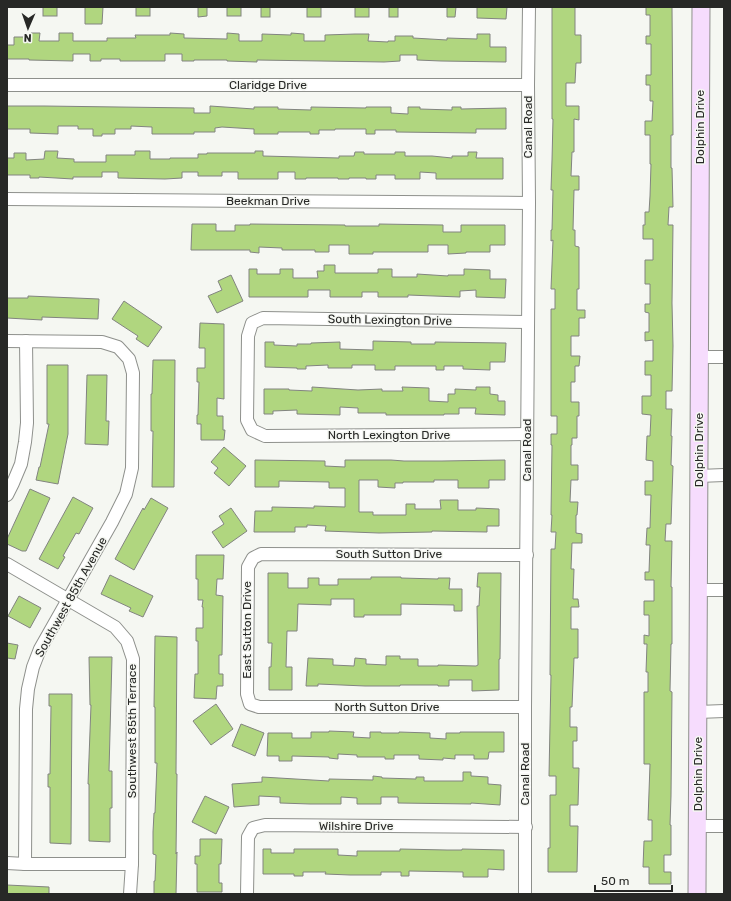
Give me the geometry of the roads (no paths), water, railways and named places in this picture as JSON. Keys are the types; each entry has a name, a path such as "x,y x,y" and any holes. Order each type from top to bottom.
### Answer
{"street":[{"name":"Canal Road","path":"525,894 529,7"},
{"name":"Dolphin Drive","path":"697,894 701,7"},
{"name":"Claridge Drive","path":"7,85 528,84"},
{"name":"Beekman Drive","path":"7,199 529,203"},
{"name":"South Lexington Drive","path":"252,430 247,420 248,336 252,323 263,318 528,322"},
{"path":"7,341 26,341 27,423 21,464 7,494"},
{"name":"Southwest 85th Avenue","path":"25,864 26,709 32,668 40,649 112,522 126,494 132,468 133,373 129,359 118,347 102,342 26,341"},
{"path":"699,357 724,357"},
{"name":"North Lexington Drive","path":"252,430 265,436 527,434"},
{"path":"698,476 724,475"},
{"name":"South Sutton Drive","path":"253,558 261,554 527,555"},
{"name":"East Sutton Drive","path":"250,704 247,694 248,566 253,558"},
{"name":"Southwest 85th Terrace","path":"7,564 115,627 127,641 133,659 132,864 130,894"},
{"path":"698,590 724,590"},
{"name":"North Sutton Drive","path":"250,704 259,707 525,707"},
{"path":"698,712 724,711"},
{"name":"Wilshire Drive","path":"247,894 248,837 253,828 265,825 526,827"},
{"path":"698,826 724,826"},
{"path":"7,863 132,864"}]}
